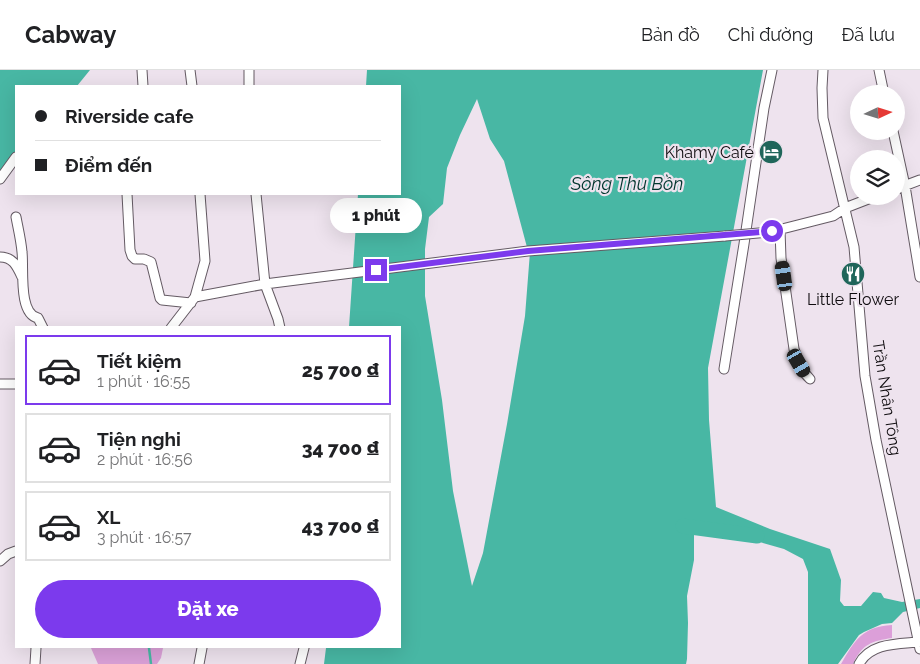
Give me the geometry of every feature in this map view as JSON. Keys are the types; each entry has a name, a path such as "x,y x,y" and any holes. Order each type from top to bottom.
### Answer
{"street":[{"path":"142,70 143,85"},
{"path":"190,70 192,85"},
{"path":"248,70 249,85"},
{"path":"724,370 764,108 772,70"},
{"name":"Trần Nhân Tông","path":"823,70 823,118 854,247 865,376 876,440 919,641"},
{"path":"879,70 882,85"},
{"path":"0,179 15,158"},
{"path":"905,186 920,180"},
{"path":"127,195 130,250 135,259 144,259 151,262 162,300 193,300 265,284 528,251 769,232 833,216 853,205"},
{"path":"173,326 193,300 205,261 200,195"},
{"path":"256,195 265,284 280,326"},
{"path":"905,205 920,277"},
{"path":"16,217 22,252 24,294 30,314 34,318 38,318 42,326"},
{"path":"780,230 781,258 794,349 799,363 806,376 810,379"},
{"path":"0,256 8,257 18,268 22,277"},
{"path":"0,384 15,384"},
{"path":"0,561 15,550"},
{"path":"858,664 868,652 876,648 919,641"},
{"path":"35,664 36,648"},
{"path":"199,664 202,648"},
{"path":"300,664 304,648"}],"shaded area":[{"path":"892,625 892,638 868,645 856,657 853,664 841,664 855,642 866,632 882,626"},
{"path":"91,648 163,648 161,658 157,664 98,664"}],"water":[{"path":"0,70 90,70 78,85 15,85 15,160 0,179"},
{"name":"Sông Thu Bồn","path":"367,70 763,70 708,368 709,420 716,507 770,529 830,549 841,580 840,601 844,606 861,606 873,592 881,593 884,598 902,602 920,599 920,608 903,612 892,623 882,624 859,635 838,664 808,664 808,572 803,559 784,549 746,538 720,524 710,525 694,535 694,560 687,596 686,664 324,664 326,648 401,648 401,326 349,326 358,195 401,195 401,85 366,85","holes":["477,99 490,139 504,161 528,251 530,252 525,316 507,424 483,553 472,586 453,491 442,400 425,296 425,249 429,217 443,204 447,168"]}],"waterway":[{"path":"683,526 757,536"},
{"path":"149,648 151,664"}],"place":[{"name":"Khamy Café","path":"771,152"},
{"name":"Little Flower","path":"853,274"}],"route":[{"path":"376,270 528,251 772,231"}]}
